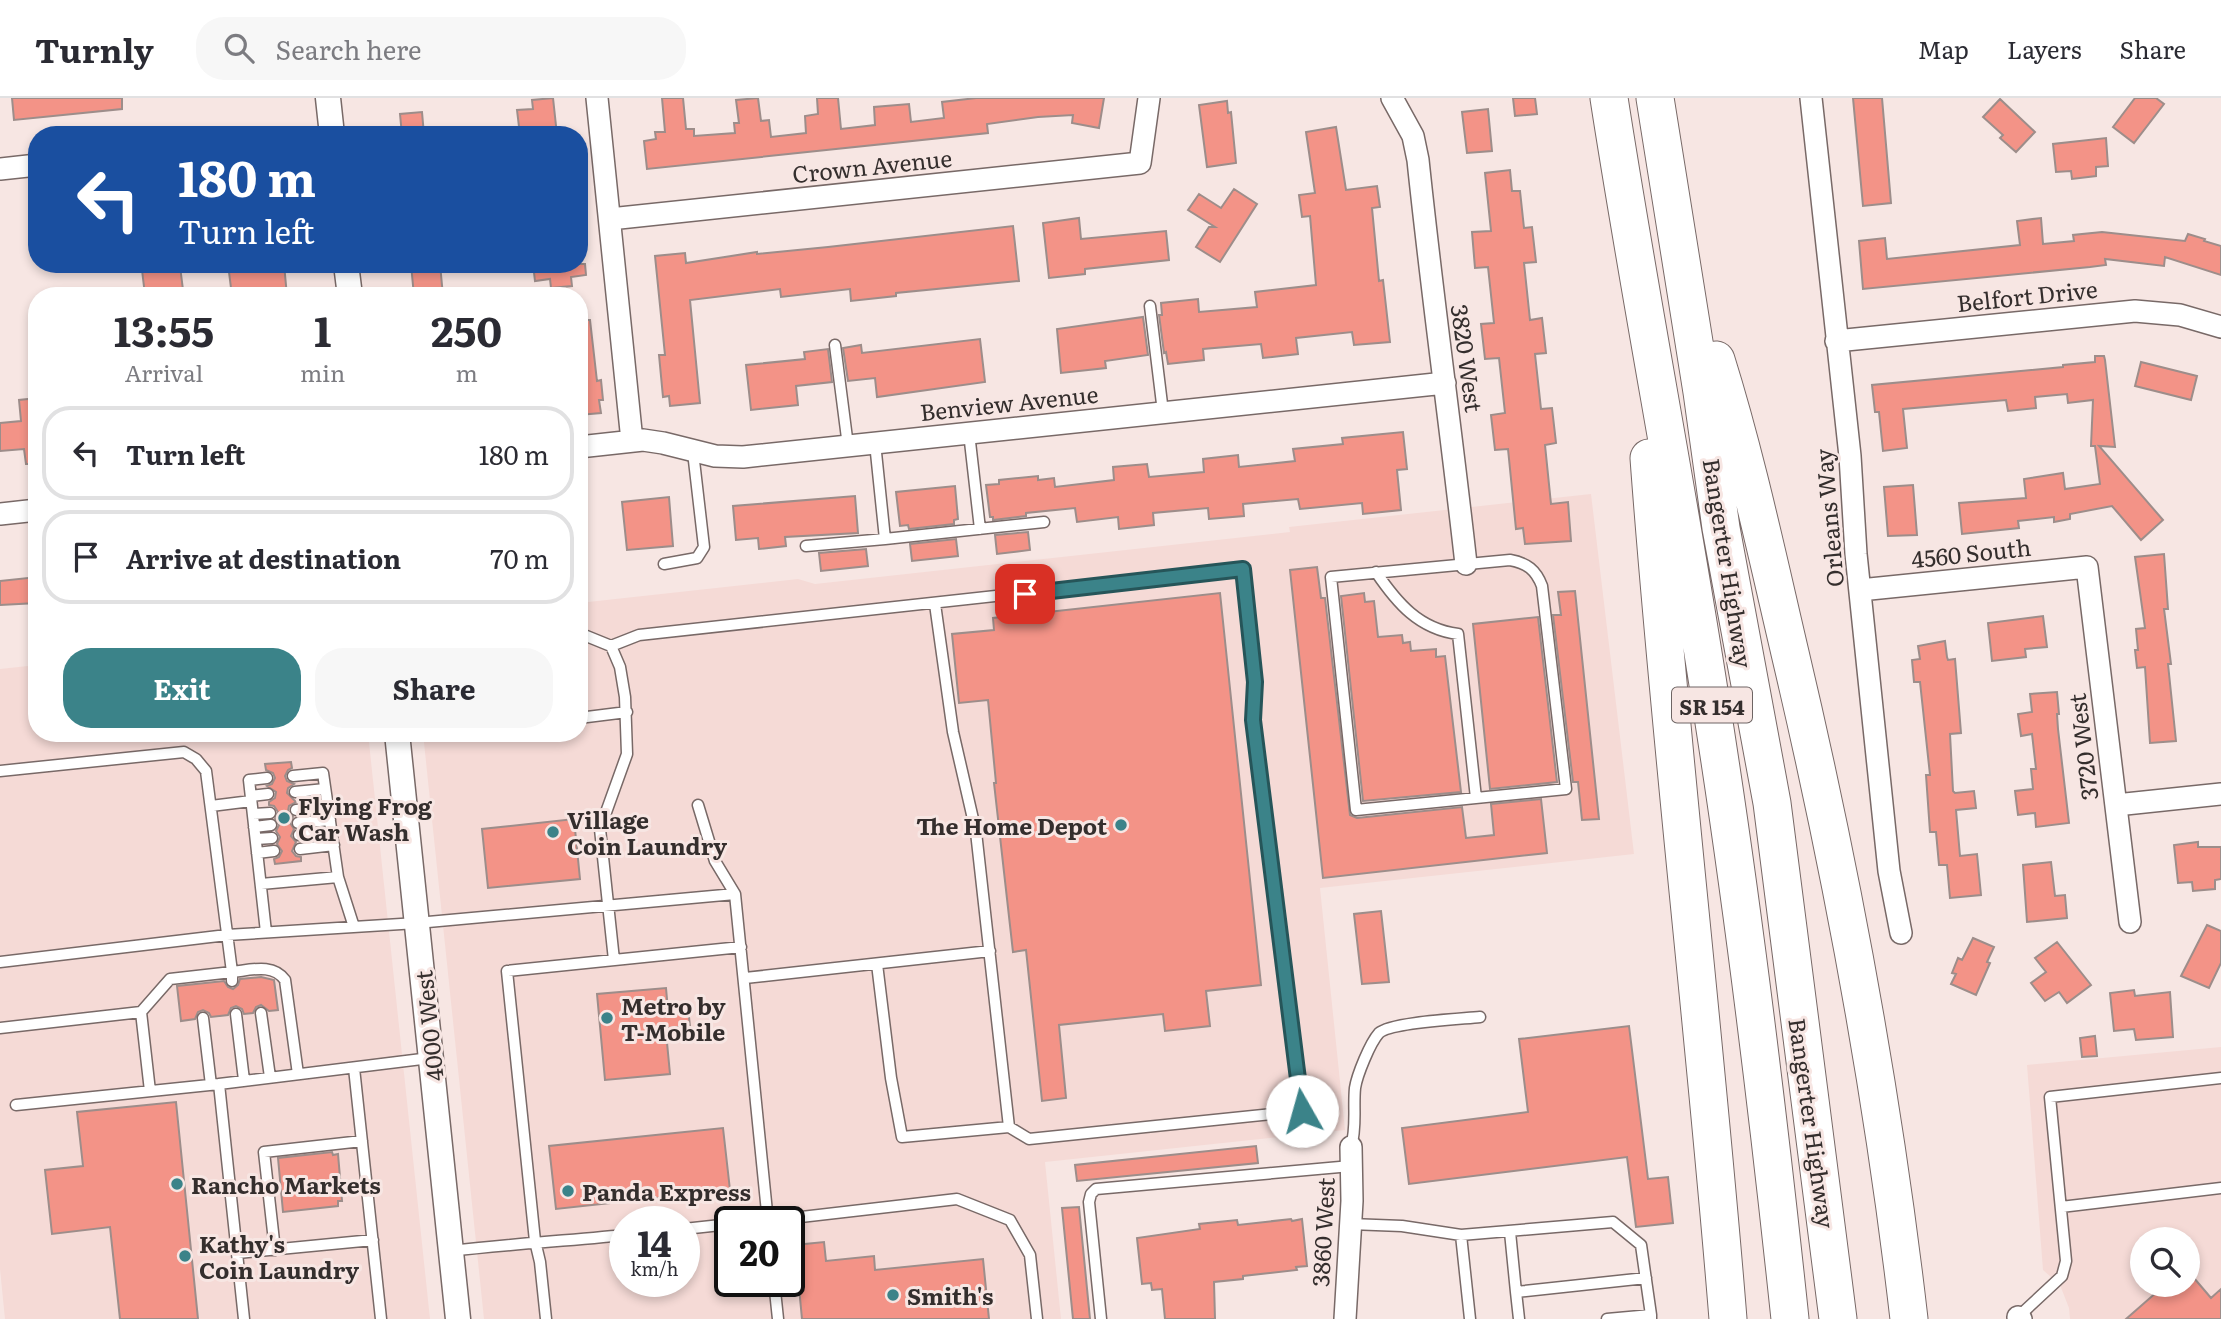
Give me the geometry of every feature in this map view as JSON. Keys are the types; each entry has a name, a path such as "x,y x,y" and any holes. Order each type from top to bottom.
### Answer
{"highway":[{"name":"Bangerter Highway","path":"1609,98 1638,282 1686,547 1732,842 1768,1117 1790,1319"},
{"name":"Bangerter Highway","path":"1655,98 1720,528 1774,817 1838,1319"},
{"path":"1680,251 1741,444 1824,798 1867,1022 1909,1319"},
{"path":"1638,282 1662,625 1728,1319"}],"street":[{"path":"328,98 331,126"},
{"path":"597,98 632,440"},
{"name":"Crown Avenue","path":"610,219 1140,163 1149,98"},
{"name":"3820 West","path":"1392,98 1413,136 1418,160 1466,564"},
{"name":"Orleans Way","path":"1811,98 1850,456 1860,590 1889,871 1901,933"},
{"path":"0,169 28,166"},
{"name":"Belfort Drive","path":"1836,341 2136,311 2180,315 2221,327"},
{"name":"Benview Avenue","path":"588,446 632,440 653,441 715,456 743,457 1445,383"},
{"path":"0,514 28,511"},
{"name":"4560 South","path":"1860,590 2087,567"},
{"name":"3720 West","path":"2087,567 2130,922"},
{"name":"4000 West","path":"398,742 458,1319"},
{"path":"2116,805 2221,794"},
{"name":"3860 West","path":"1345,1319 1351,1157"}],"lane":[{"path":"1150,306 1163,412"},
{"path":"835,345 848,446"},
{"path":"969,433 980,529"},
{"path":"876,443 885,539"},
{"path":"664,564 697,558 704,547 693,452"},
{"path":"807,546 1044,523"},
{"path":"1510,560 1520,561 1534,570 1542,586 1566,789 1356,810 1331,577 1376,572 1510,560"},
{"path":"588,637 611,646 639,635 1243,569 1255,682 1253,720 1302,1111 1029,1139 1009,1127 902,1136 877,964"},
{"path":"1376,572 1390,593 1425,625 1458,634 1476,798"},
{"path":"935,604 953,732 976,832 1009,1127"},
{"path":"611,646 620,667 627,712 627,754 600,829 614,960"},
{"path":"588,717 627,712"},
{"path":"0,771 184,751 196,759 206,771 232,977"},
{"path":"293,776 323,773 338,877 355,927"},
{"path":"266,932 250,780 267,778"},
{"path":"295,792 325,789"},
{"path":"211,806 268,794"},
{"path":"698,805 715,860 735,894 767,1206"},
{"path":"296,810 328,807"},
{"path":"253,814 270,819 254,827"},
{"path":"298,823 330,820"},
{"path":"299,835 332,832"},
{"path":"256,839 272,838"},
{"path":"300,849 334,845"},
{"path":"257,853 274,851"},
{"path":"261,884 338,877"},
{"path":"0,962 227,935 608,908 735,894"},
{"path":"546,1319 535,1241 507,971 741,947"},
{"path":"745,978 990,951"},
{"path":"0,1028 141,1012 170,979 198,980 257,975 267,968 280,972 285,980 298,1074"},
{"path":"141,1012 150,1091"},
{"path":"261,1013 270,1077"},
{"path":"236,1014 244,1080"},
{"path":"1101,1319 1089,1202 1096,1189 1351,1157 1356,1130 1355,1088 1359,1071 1379,1033 1395,1026 1480,1017"},
{"path":"203,1018 215,1084 244,1319"},
{"path":"16,1105 431,1058"},
{"path":"355,1068 380,1319"},
{"path":"2020,1318 2062,1276 2066,1261 2050,1097 2221,1078"},
{"path":"275,1250 264,1152 362,1141"},
{"path":"2061,1207 2221,1188"},
{"path":"805,1217 957,1199 1010,1220 1030,1255 1037,1319"},
{"path":"1350,1224 1402,1226 1461,1235 1613,1222 1641,1245 1651,1317 1607,1319"},
{"path":"1510,1232 1519,1319"},
{"path":"1461,1235 1470,1319"},
{"path":"450,1251 535,1241 553,1243 609,1237"},
{"path":"237,1253 373,1240"},
{"path":"1516,1292 1646,1278"},
{"path":"776,1297 778,1319"}],"shaded area":[{"path":"1591,494 1634,854 1320,888 1345,1130 1045,1162 1061,1319 484,1319 424,742 588,742 588,602 798,579 815,584 1290,532 1289,527"},
{"path":"28,666 28,742 369,742 430,1319 5,1319 0,1269 0,669"},
{"path":"2221,1047 2221,1319 2070,1319 2069,1308 2060,1285 2043,1270 2027,1065"}],"building":[{"path":"12,98 122,98 122,109 14,120"},
{"path":"553,98 556,126 519,126 517,110 533,109 532,100"},
{"path":"662,98 683,98 686,129 694,129 694,136 735,133 734,123 739,123 736,100 758,98 761,121 769,120 771,137 806,133 805,116 818,114 817,98 838,98 841,129 875,125 874,107 909,104 911,122 944,118 942,102 976,98 1104,98 1099,128 1072,123 1073,115 1038,117 987,124 988,133 647,169 644,141 656,139 655,132 665,132"},
{"path":"1513,98 1535,98 1537,114 1515,116"},
{"path":"1853,98 1882,98 1891,203 1863,206"},
{"path":"2135,98 2156,98 2164,104 2134,143 2113,127"},
{"path":"2000,99 2035,132 2016,152 2000,138 2003,135 1983,117"},
{"path":"1227,101 1228,113 1231,112 1236,163 1207,167 1199,105"},
{"path":"1488,109 1492,151 1467,153 1462,112"},
{"path":"422,112 423,126 401,126 400,114"},
{"path":"1336,127 1346,190 1377,186 1380,207 1372,208 1379,281 1383,280 1390,342 1354,345 1352,332 1296,338 1298,354 1263,358 1261,344 1203,349 1204,360 1168,364 1159,315 1162,315 1161,303 1198,299 1199,312 1257,307 1255,292 1316,285 1310,216 1302,217 1299,195 1315,193 1306,132"},
{"path":"2106,138 2108,166 2096,167 2096,176 2072,179 2071,171 2056,172 2053,144"},
{"path":"1510,170 1512,191 1520,191 1524,228 1532,227 1536,262 1524,263 1530,320 1542,318 1546,353 1535,354 1541,409 1552,408 1556,443 1545,445 1551,504 1568,502 1571,541 1525,544 1523,528 1516,529 1508,449 1495,450 1491,415 1505,413 1499,358 1485,359 1481,324 1494,323 1488,267 1475,268 1472,232 1491,231 1485,173"},
{"path":"1234,189 1257,204 1220,262 1196,247 1209,227 1215,227 1188,210 1199,194 1221,208"},
{"path":"1079,218 1081,239 1166,231 1169,260 1085,269 1085,274 1049,278 1043,223"},
{"path":"2041,218 2043,244 2074,241 2073,235 2102,232 2185,241 2188,234 2205,239 2204,241 2221,246 2221,275 2165,257 2164,266 2105,259 2106,265 2090,267 1863,289 1859,241 1885,238 1887,259 2020,245 2017,221"},
{"path":"1013,226 1019,281 896,293 896,296 851,301 850,289 781,297 780,289 690,300 700,403 670,406 669,396 663,397 659,355 665,355 655,256 685,253 686,263 757,252 828,247"},
{"path":"142,273 181,273 183,287 144,287"},
{"path":"229,273 285,273 286,287 231,287"},
{"path":"412,273 441,273 442,287 413,287"},
{"path":"534,273 586,273 571,277 572,286 551,287 550,279 535,281"},
{"path":"1143,317 1148,355 1105,361 1106,368 1061,373 1057,329"},
{"path":"588,320 597,381 601,380 601,413 588,414"},
{"path":"980,339 985,382 877,397 875,378 848,381 843,348 861,345 862,353"},
{"path":"828,349 832,382 796,386 798,405 751,410 746,365 805,359 804,352"},
{"path":"2095,356 2104,356 2105,360 2115,447 2099,446 2163,520 2141,540 2112,506 2070,514 2070,519 2054,522 2054,517 2018,521 2019,528 1962,534 1959,503 2026,498 2024,479 2063,473 2065,489 2100,484 2095,446 2091,446 2093,400 2068,403 2067,394 2035,397 2036,408 2008,411 2006,400 1903,409 1907,448 1883,451 1879,412 1875,412 1872,385 2063,367 2095,362"},
{"path":"2141,362 2197,376 2191,400 2135,386"},
{"path":"28,399 28,464 24,449 0,451 0,423 21,421 19,400"},
{"path":"1403,432 1407,469 1397,470 1401,510 1363,514 1362,503 1300,509 1298,499 1243,504 1244,516 1209,519 1208,508 1153,513 1154,525 1119,529 1118,517 1077,522 1075,508 1026,513 1026,516 993,520 993,517 990,517 986,485 999,484 999,480 1038,476 1038,480 1054,478 1055,487 1114,480 1113,467 1147,464 1149,477 1204,472 1203,459 1238,455 1239,467 1295,461 1293,449 1343,444 1342,438"},
{"path":"1913,485 1917,535 1888,536 1884,487"},
{"path":"955,486 958,519 954,520 954,524 909,529 908,525 900,526 896,492"},
{"path":"855,496 858,533 785,537 786,546 759,549 758,538 736,540 733,506"},
{"path":"669,497 673,546 627,550 622,502"},
{"path":"1028,532 1030,550 997,554 995,535"},
{"path":"956,539 958,556 912,561 910,544"},
{"path":"866,549 868,566 821,571 819,553"},
{"path":"2164,554 2168,609 2164,609 2176,741 2150,743 2145,667 2137,668 2135,650 2138,650 2136,629 2145,628 2135,557"},
{"path":"1317,567 1321,598 1325,598 1350,815 1357,818 1462,807 1466,838 1494,835 1491,804 1541,799 1547,853 1323,878 1290,570"},
{"path":"28,578 28,603 0,605 0,581"},
{"path":"1575,591 1599,819 1582,820 1578,782 1573,782 1553,615 1561,615 1558,592"},
{"name":"The Home Depot","path":"1220,593 1261,985 1206,991 1210,1026 1165,1031 1163,1014 1059,1025 1066,1098 1042,1101 1026,950 1013,952 994,783 988,700 959,703 952,634 994,630 993,618"},
{"path":"1364,593 1365,602 1374,601 1378,637 1402,635 1403,643 1410,642 1411,651 1436,649 1436,657 1445,656 1461,792 1363,801 1341,596"},
{"path":"2043,616 2047,647 2025,649 2026,657 1992,661 1988,623"},
{"path":"1538,617 1557,782 1490,789 1473,624"},
{"path":"1945,641 1948,660 1955,659 1961,733 1950,734 1953,791 1974,791 1976,808 1956,810 1960,856 1977,854 1981,895 1950,898 1947,865 1939,865 1936,832 1930,832 1926,775 1930,775 1920,682 1914,682 1912,660 1920,659 1918,646"},
{"path":"2057,692 2058,729 2069,823 2036,827 2035,813 2018,815 2015,791 2033,789 2031,769 2036,769 2032,734 2021,736 2018,714 2032,712 2030,694"},
{"name":"Flying Frog Car Wash","path":"291,762 292,768 285,776 287,781 294,784 288,788 287,793 296,802 289,806 288,811 293,817 290,823 294,829 291,836 296,842 292,851 301,857 301,861 275,864 274,859 279,857 282,851 277,844 280,837 276,831 279,825 275,819 278,812 269,802 275,798 276,792 267,786 272,784 275,778 273,773 266,770 265,764"},
{"path":"574,819 580,879 488,888 482,829"},
{"path":"2198,842 2198,847 2221,847 2221,879 2215,880 2215,889 2193,891 2192,882 2178,883 2174,845"},
{"path":"2051,862 2055,896 2065,895 2067,918 2027,922 2023,865"},
{"path":"1381,911 1389,982 1362,984 1354,914"},
{"path":"2207,925 2221,931 2221,963 2209,988 2181,976"},
{"path":"1973,938 1994,947 1976,995 1951,984 1956,974 1952,973 1958,958 1962,960"},
{"path":"2057,942 2091,985 2067,1003 2059,992 2045,1001 2031,983 2046,972 2035,958"},
{"path":"261,977 274,980 278,1010 269,1011 261,1005 256,1007 253,1013 244,1014 242,1009 236,1006 231,1008 228,1015 211,1017 203,1010 198,1012 195,1019 181,1021 177,986 224,981 233,989 240,979"},
{"path":"666,988 668,1010 688,1008 690,1026 669,1028 669,1032 666,1032 670,1074 605,1080 597,994"},
{"path":"2134,990 2135,996 2170,992 2173,1037 2136,1040 2134,1029 2114,1031 2110,993"},
{"path":"1629,1026 1648,1179 1668,1177 1673,1223 1636,1227 1627,1157 1409,1184 1402,1128 1528,1112 1519,1039"},
{"path":"2095,1036 2097,1056 2082,1057 2080,1038"},
{"path":"176,1102 198,1319 120,1319 110,1227 52,1234 45,1170 83,1166 77,1112"},
{"path":"723,1128 730,1190 556,1209 549,1146"},
{"path":"1256,1146 1258,1163 1077,1181 1075,1165"},
{"path":"332,1152 333,1155 338,1154 342,1201 338,1201 338,1206 283,1212 278,1158"},
{"path":"1079,1207 1090,1319 1073,1319 1062,1208"},
{"path":"1302,1219 1307,1266 1296,1267 1297,1270 1214,1282 1215,1319 1165,1319 1162,1289 1152,1290 1151,1283 1142,1284 1137,1238 1200,1229 1199,1224 1237,1220 1238,1225"},
{"name":"Smith's","path":"824,1242 826,1261 874,1256 875,1270 983,1259 989,1319 802,1319 800,1297 805,1297 805,1244"},
{"path":"2200,1285 2211,1298 2221,1289 2221,1319 2126,1319 2151,1297 2200,1297"}],"place":[{"name":"Flying Frog Car Wash","path":"284,818"},
{"name":"The Home Depot","path":"1121,825"},
{"name":"Village Coin Laundry","path":"553,832"},
{"name":"Metro by T-Mobile","path":"607,1018"},
{"name":"Rancho Markets","path":"177,1184"},
{"name":"Panda Express","path":"568,1191"},
{"name":"Kathy's Coin Laundry","path":"185,1256"},
{"name":"Smith's","path":"893,1295"}],"route":[{"path":"1025,594 1243,569 1255,682 1253,720 1302,1111"}]}
